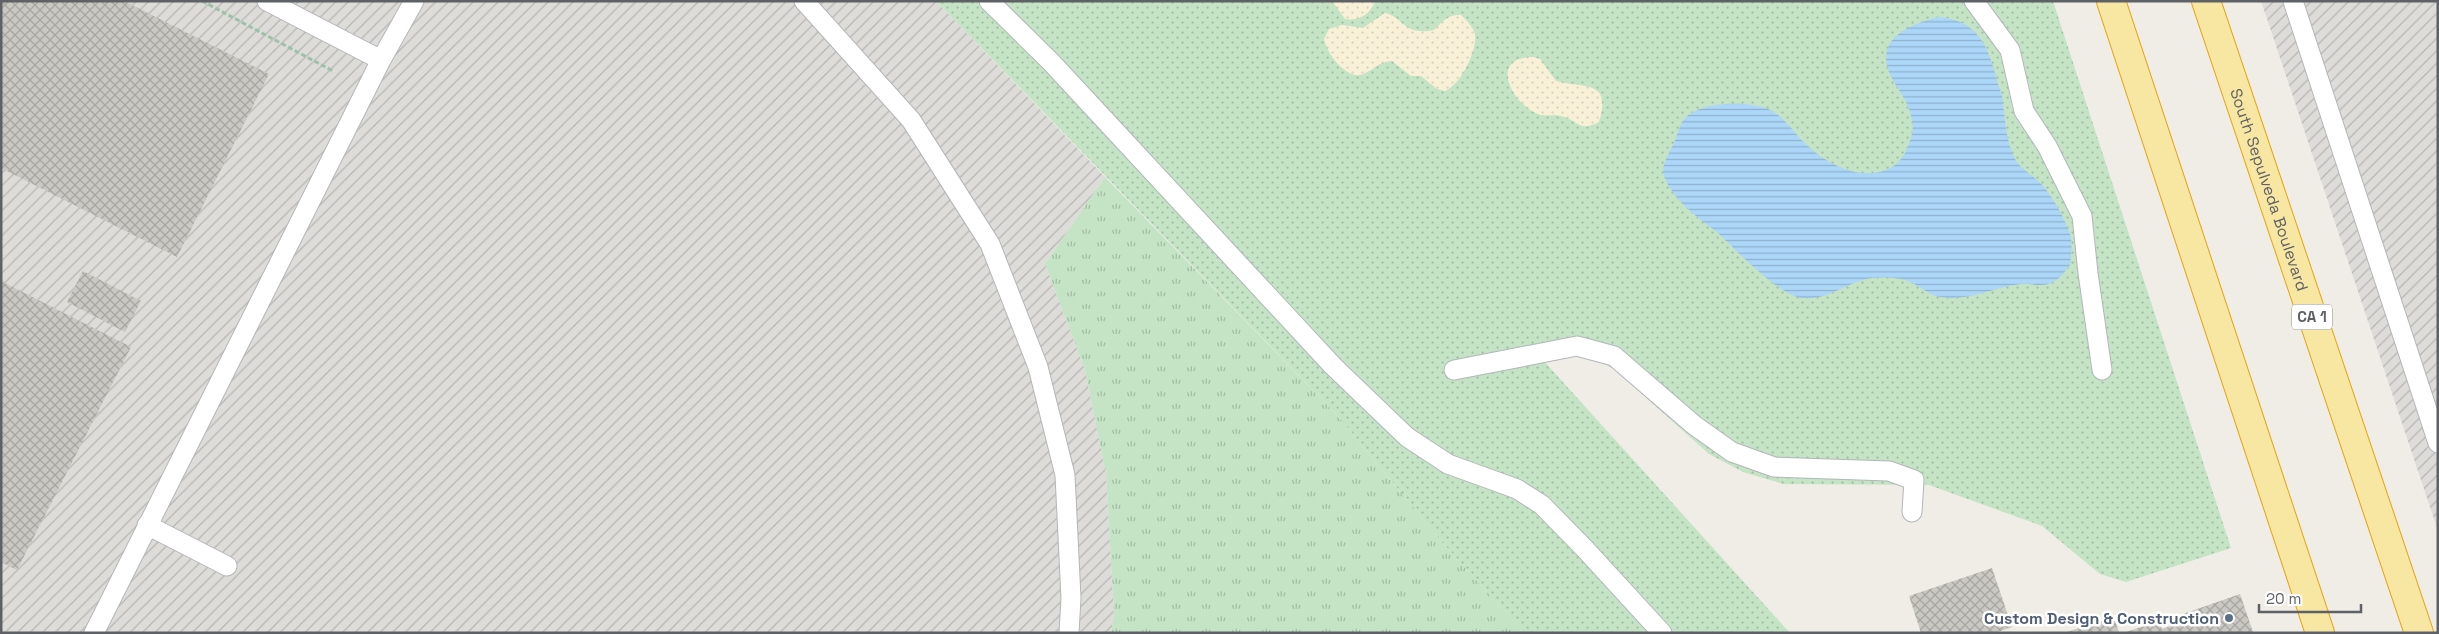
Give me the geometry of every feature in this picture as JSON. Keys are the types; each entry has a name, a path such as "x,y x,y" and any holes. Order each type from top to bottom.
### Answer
{"highway":[{"path":"2111,1 2320,633"},
{"name":"South Sepulveda Boulevard","path":"2206,1 2419,633"}],"lane":[{"path":"267,1 381,60"},
{"path":"94,633 381,60 414,1"},
{"path":"804,1 911,120 990,244 1038,366 1065,475 1071,598 1069,633"},
{"path":"989,1 1051,62 1333,366 1407,437 1448,464 1517,489 1542,505 1586,549 1662,633"},
{"path":"1974,1 2010,50 2024,111 2047,146 2082,216 2102,370"},
{"path":"2293,1 2438,443"},
{"path":"1454,370 1577,346 1614,356 1694,425 1732,452 1774,467 1889,471 1914,480 1912,512"},
{"path":"147,525 227,566"}],"path":[{"path":"202,1 334,71"}],"shaded area":[{"path":"1,1 936,1 1105,177 1045,264 1085,370 1106,474 1114,614 1111,633 1,633"},
{"path":"2261,1 2438,1 2438,531"}],"green space":[{"path":"936,1 2053,1 2231,548 2126,582 2100,574 2042,526 1929,485 1783,484 1743,472 1709,454 1614,369 1586,355 1542,359 1790,633 1524,633 1440,540 1338,416"},
{"path":"1105,177 1338,416 1440,540 1524,633 1111,633 1114,614 1106,474 1085,370 1045,264"}],"sand":[{"path":"1332,1 1375,2 1367,14 1355,19 1345,19"},
{"path":"1385,13 1392,15 1410,29 1416,31 1434,30 1446,19 1456,15 1461,15 1467,21 1475,34 1474,49 1462,75 1451,88 1445,91 1437,89 1421,76 1411,76 1392,61 1384,62 1361,75 1348,72 1337,63 1328,50 1324,39 1329,29 1342,25 1363,28"},
{"path":"1534,57 1540,59 1556,81 1586,86 1599,92 1602,99 1602,108 1599,122 1582,126 1561,116 1538,114 1528,109 1520,101 1513,92 1508,72 1511,65 1520,59"}],"water":[{"path":"1938,17 1952,19 1964,24 1973,30 1986,48 2002,95 2007,136 2013,155 2021,166 2048,193 2064,220 2070,234 2072,250 2070,265 2056,280 2045,285 2021,284 1961,298 1950,298 1936,296 1906,280 1872,278 1821,297 1803,298 1793,295 1770,281 1719,234 1686,207 1670,188 1663,170 1683,121 1689,114 1709,106 1721,104 1746,104 1772,111 1783,119 1816,153 1843,168 1863,173 1873,173 1883,171 1895,165 1903,157 1907,149 1913,125 1907,103 1891,77 1887,64 1887,53 1890,43 1905,29"}],"building":[{"path":"1,1 124,1 269,74 177,257 1,168"},
{"path":"83,271 141,301 125,332 67,302"},
{"path":"1,281 131,347 17,570 1,562"},
{"path":"1992,568 2012,627 1995,633 1921,633 1909,596"},
{"path":"2240,594 2253,632 2123,633 2159,621 2162,629 2182,622 2180,615"},
{"path":"2114,617 2119,633 2067,633 2067,632"}],"place":[{"name":"Custom Design & Construction","path":"2229,618"}]}
